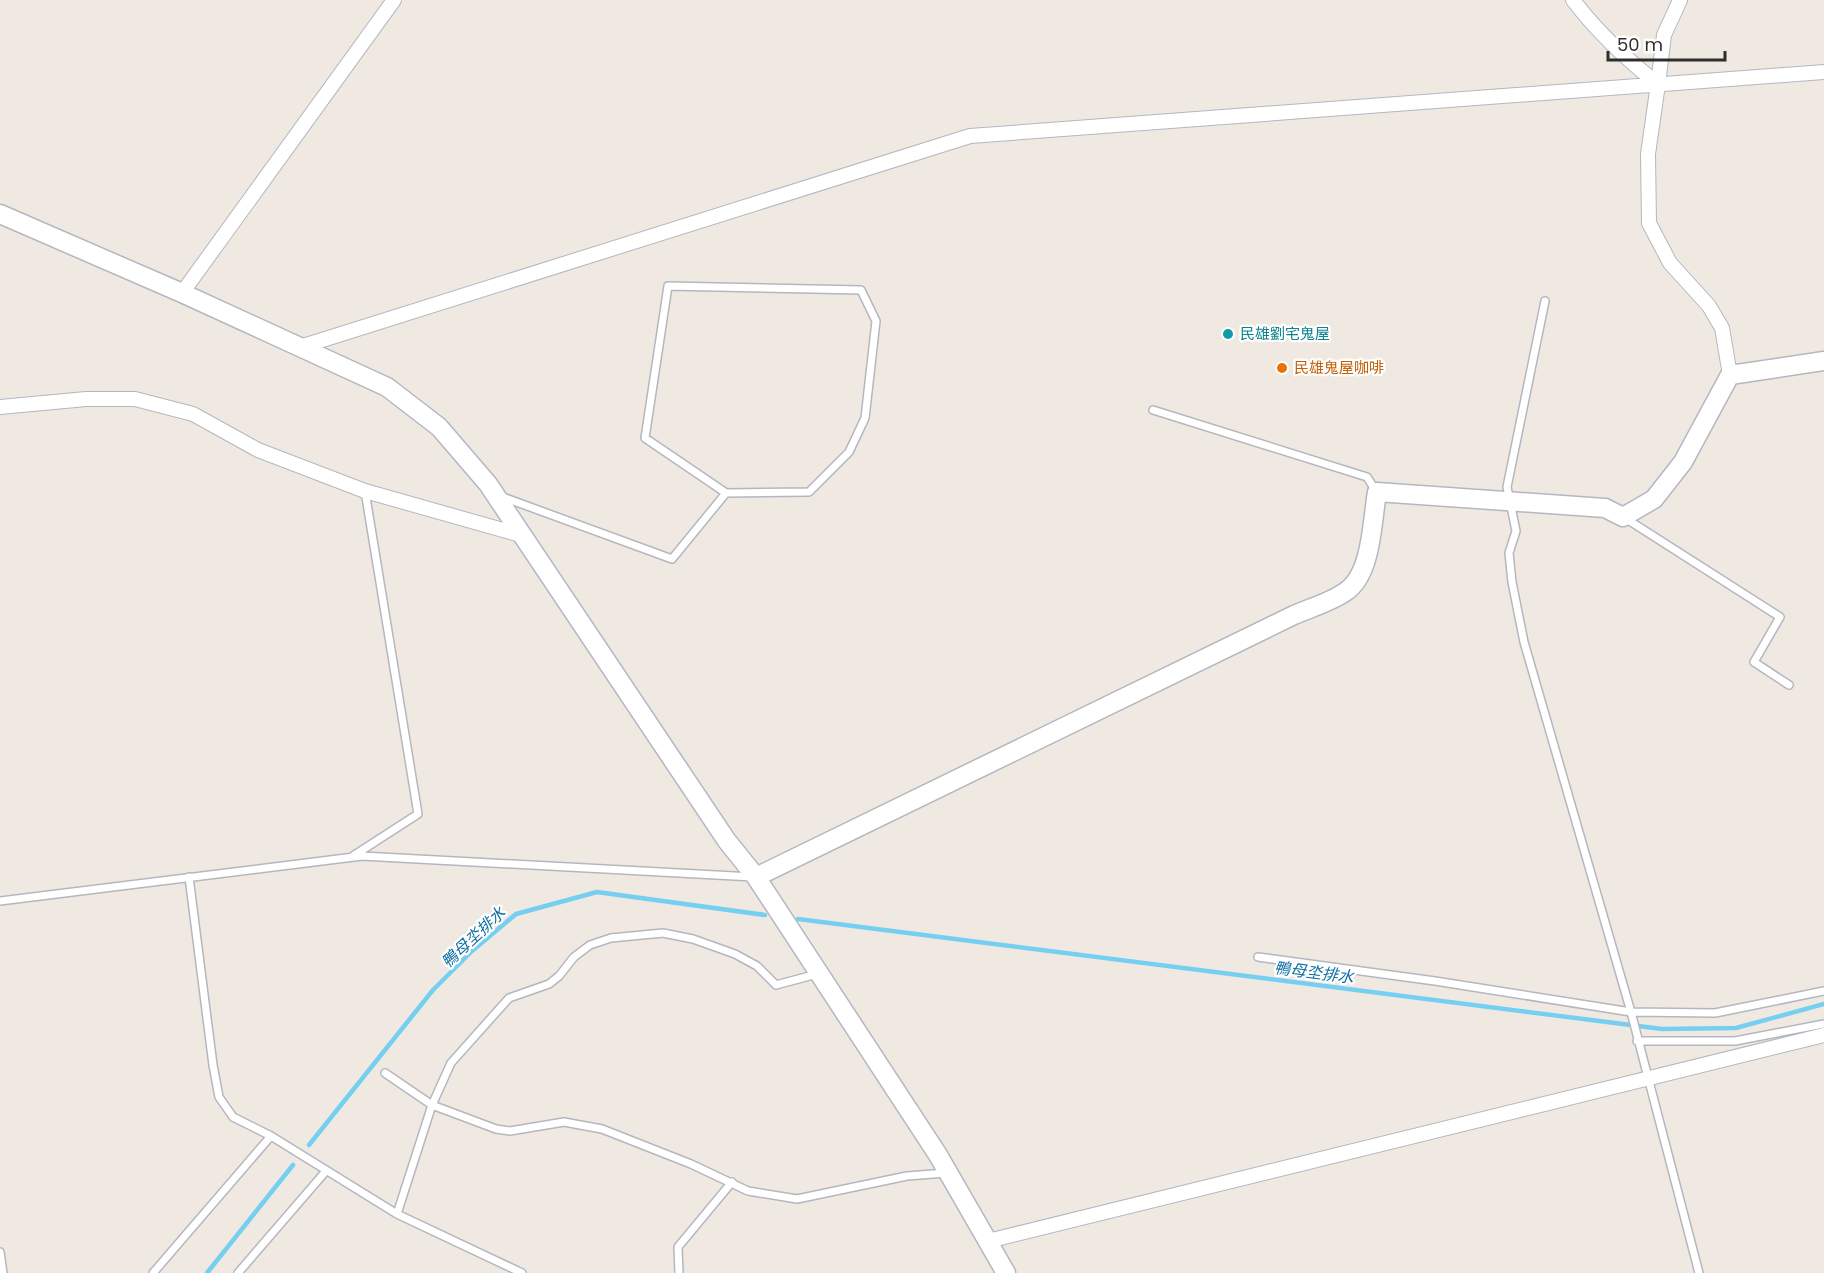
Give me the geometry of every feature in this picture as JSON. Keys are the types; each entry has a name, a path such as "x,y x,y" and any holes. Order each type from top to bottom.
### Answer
{"street":[{"path":"182,293 394,0"},
{"path":"1573,0 1618,52 1658,84"},
{"path":"756,877 1294,615 1346,592 1358,579 1366,560 1377,492 1605,508 1623,517 1654,499 1683,462 1730,375 1722,328 1709,306 1670,263 1649,223 1648,154 1664,35 1680,0"},
{"path":"300,347 970,136 1824,72"},
{"path":"0,214 182,293 387,387 440,428 495,494 727,842 756,877 949,1173 1006,1273"},
{"path":"1730,375 1824,362"},
{"path":"0,407 86,399 135,399 194,414 258,450 365,491 524,536"},
{"path":"988,1241 1824,1035"}],"lane":[{"path":"668,286 861,290 876,321 866,418 849,452 809,492 726,493 645,438 668,286"},
{"path":"1545,301 1507,487 1516,531 1509,553 1512,582 1524,642 1631,1012 1699,1273"},
{"path":"1153,410 1367,477 1377,492"},
{"path":"351,857 418,814 365,491"},
{"path":"495,494 672,559 726,493"},
{"path":"1623,517 1780,617 1754,662 1789,686"},
{"path":"0,901 362,856 756,877"},
{"path":"189,877 213,1065 219,1097 233,1117 271,1136 397,1214 522,1273"},
{"path":"397,1214 432,1105 451,1063 509,998 549,984 590,945 611,938 663,933 693,939 735,954 758,966 776,985 818,974"},
{"path":"1258,957 1435,981 1631,1012 1715,1013 1824,991"},
{"path":"1637,1041 1735,1041 1824,1024"},
{"path":"386,1073 432,1105 496,1129 510,1131 564,1122 603,1129 732,1182 748,1191 797,1199 907,1176 949,1173"},
{"path":"153,1273 271,1136"},
{"path":"238,1273 326,1171"},
{"path":"679,1273 678,1247 732,1182"},
{"path":"0,1252 3,1273"}],"waterway":[{"name":"鴨母坔排水","path":"309,1145 433,990 472,951 516,914 597,892 765,915"},
{"name":"鴨母坔排水","path":"798,919 1662,1029 1736,1028 1824,1004"},
{"name":"鴨母坔排水","path":"207,1273 293,1165"}],"place":[{"name":"民雄劉宅鬼屋","path":"1228,334"},
{"name":"民雄鬼屋咖啡","path":"1282,368"}]}
